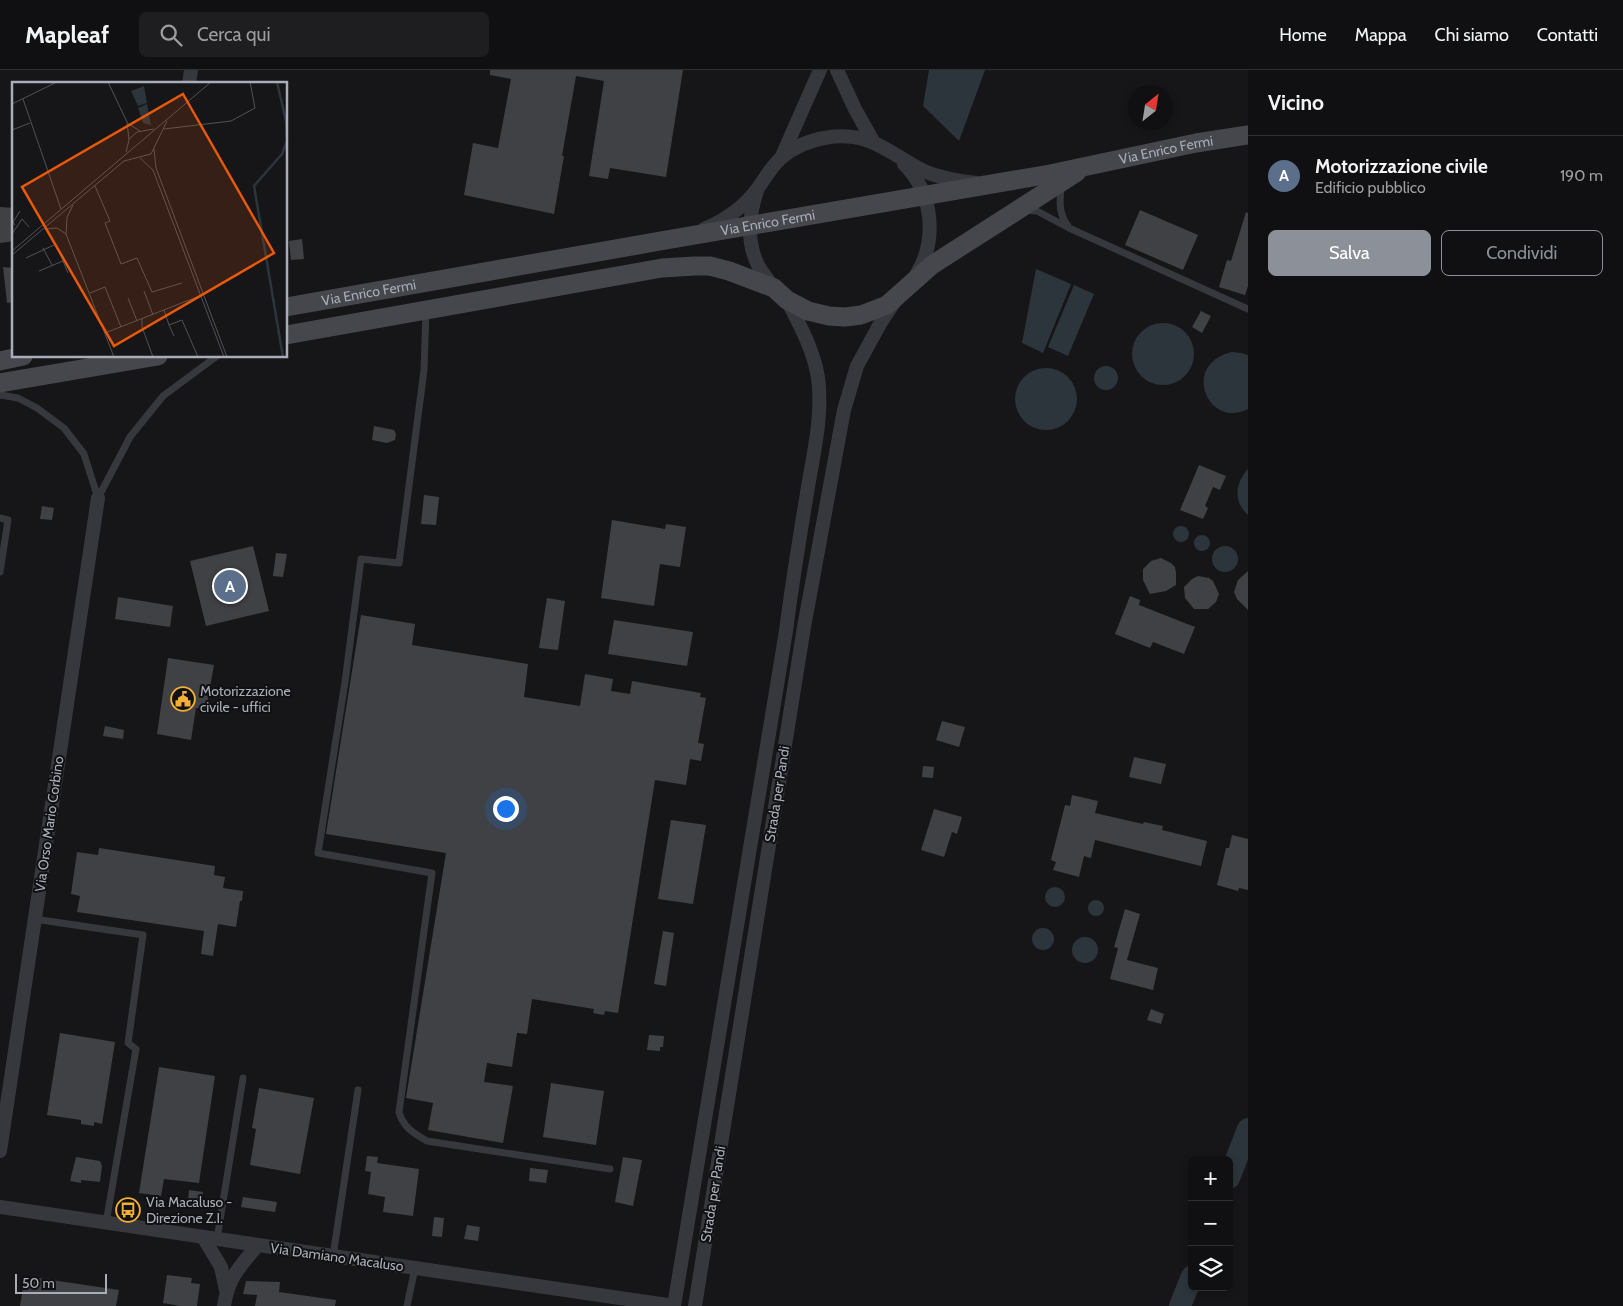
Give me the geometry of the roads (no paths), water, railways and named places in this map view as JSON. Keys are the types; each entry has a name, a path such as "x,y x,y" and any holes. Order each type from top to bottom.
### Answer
{"street":[{"path":"782,157 820,70"},
{"path":"837,70 855,109 874,143"},
{"name":"Via Enrico Fermi","path":"288,307 925,195 987,185 1055,178 1085,167 1196,143 1248,135"},
{"path":"688,236 715,225 730,215 758,188 768,171 782,157 799,146 818,139 857,138 874,143 923,171 938,176 987,185"},
{"name":"Strada per Pandi","path":"695,1306 804,627 844,410 857,366 881,322 922,266 928,247 931,228 925,195 912,172 895,155"},
{"name":"Via Enrico Fermi","path":"288,335 662,268 696,266 710,266 729,271 780,294 808,311 829,316 845,317 875,310 887,305 932,265 1016,211 1055,178"},
{"name":"Strada per Pandi","path":"674,1306 820,417 818,376 808,339 780,294 758,264 750,236 752,205 758,188"},
{"path":"0,383 146,358"},
{"name":"Via Orso Mario Corbino","path":"0,1151 98,498"},
{"name":"Via Damiano Macaluso","path":"0,1207 674,1306"},
{"path":"203,1237 221,1267 226,1290 224,1306"},
{"path":"226,1290 240,1266 258,1245"}],"lane":[{"path":"1055,178 1059,206 1064,221 1069,228"},
{"path":"1016,211 1037,211 1069,228 1248,309"},
{"path":"426,310 424,370 399,563 361,559 345,682 318,853 432,873 399,1112 402,1123 427,1141 610,1169"},
{"path":"98,498 130,437 163,396 214,358"},
{"path":"0,395 18,398 37,408 64,428 84,454 98,498"},
{"path":"0,518 8,520 0,572"},
{"path":"34,919 143,935 128,1043 136,1049 106,1223"},
{"path":"217,1239 243,1078"},
{"path":"333,1256 358,1090"},
{"path":"408,1306 415,1268"}],"waterway":[{"path":"1233,1168 1248,1129"},
{"path":"1180,1306 1188,1286"}],"place":[{"name":"Motorizzazione civile","path":"230,586"},
{"name":"Motorizzazione civile - uffici","path":"183,699"},
{"name":"Via Macaluso - Direzione Z.I.","path":"128,1210"}]}
